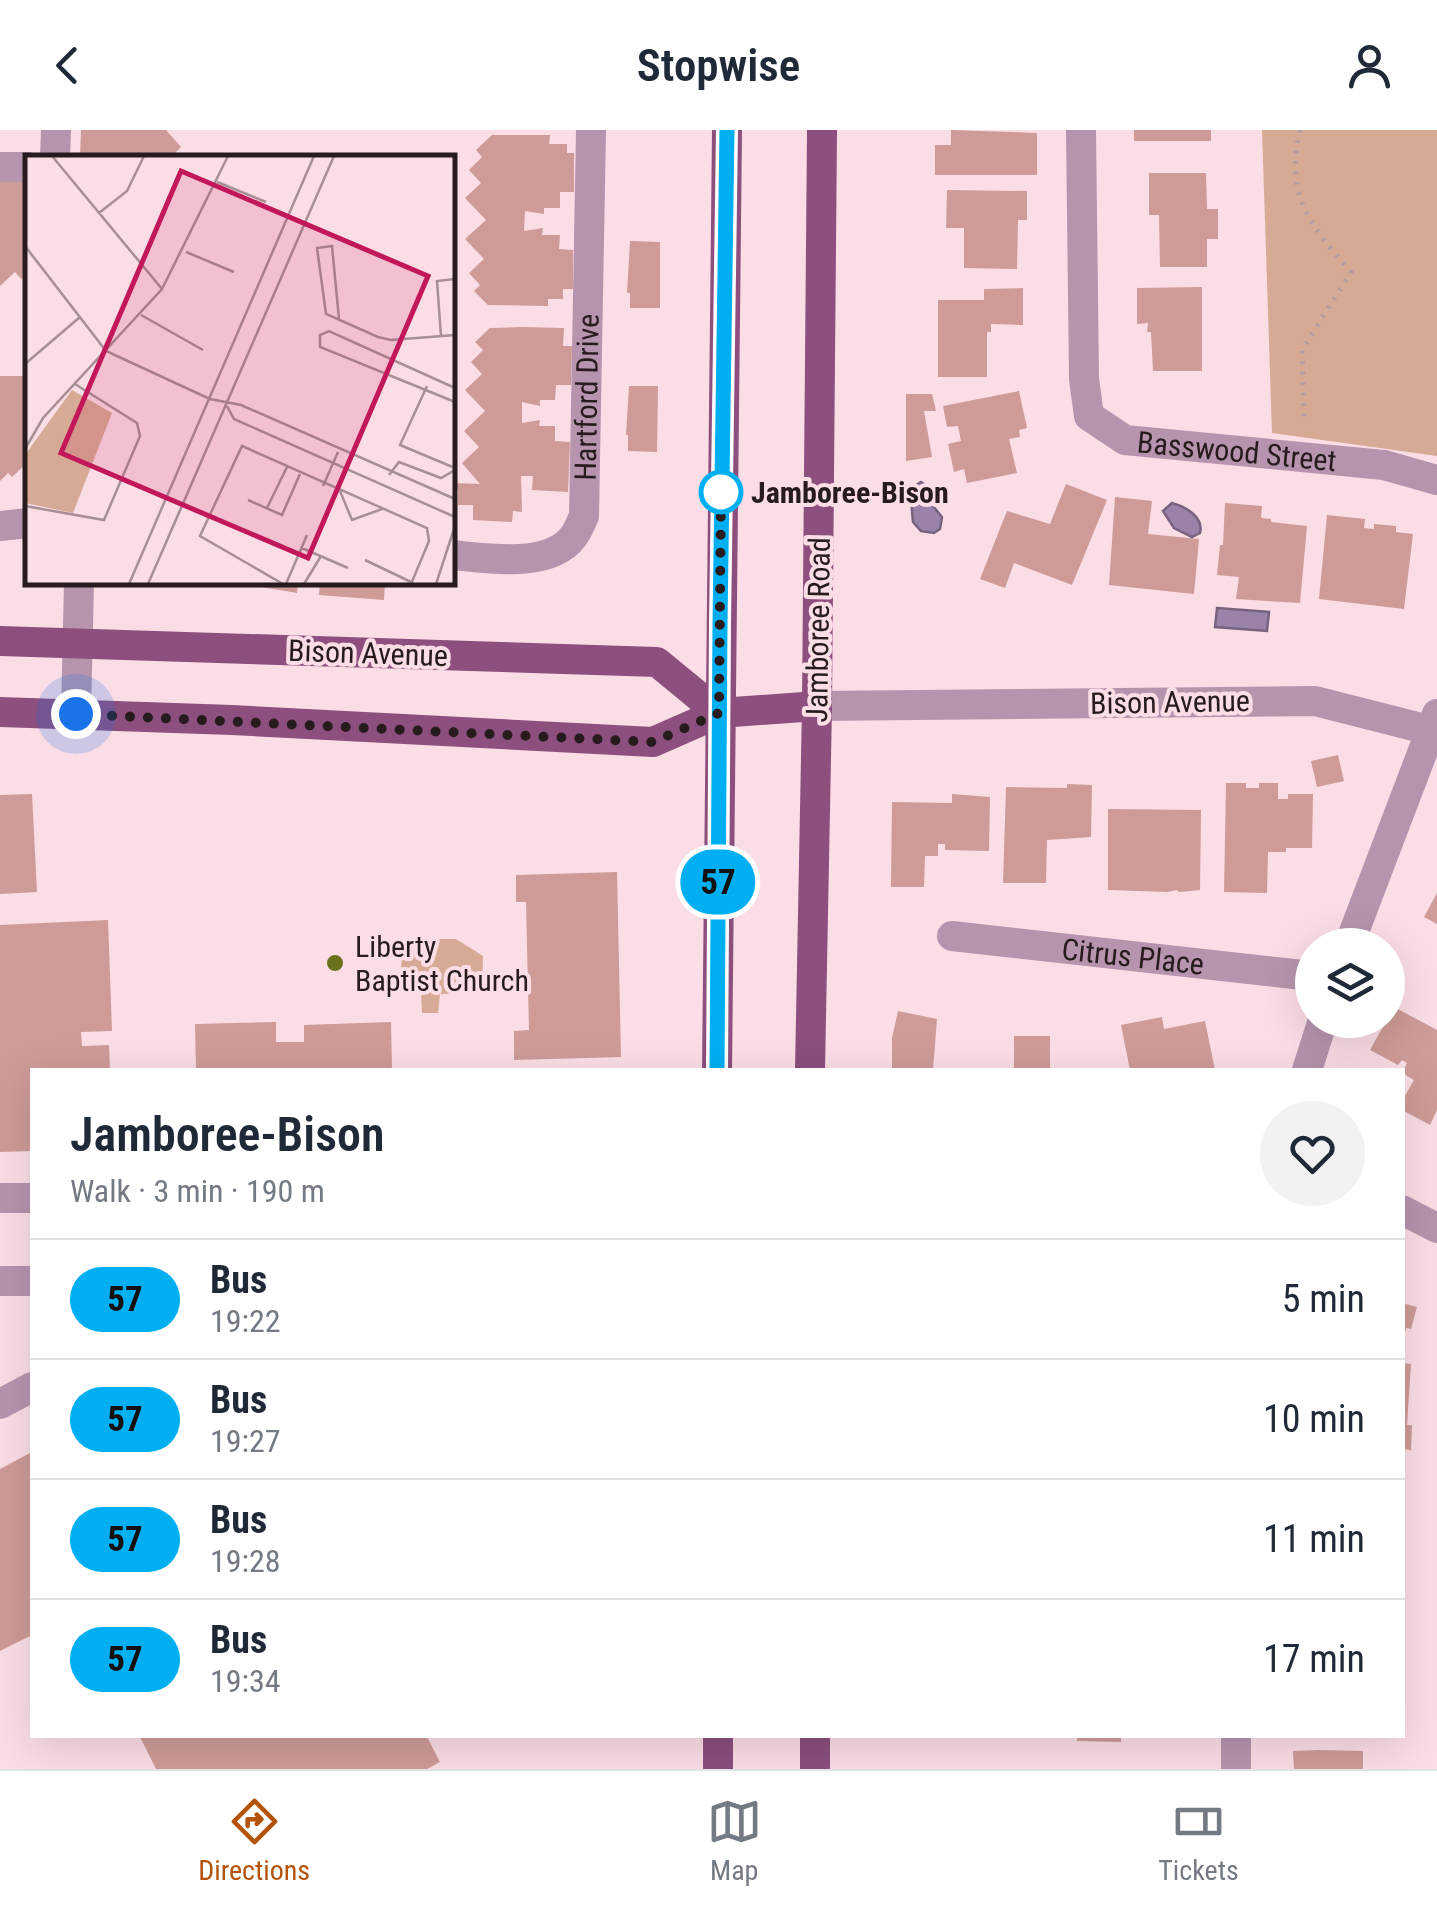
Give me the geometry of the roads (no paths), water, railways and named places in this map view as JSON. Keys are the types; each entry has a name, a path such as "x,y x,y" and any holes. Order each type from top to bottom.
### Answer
{"main road":[{"path":"718,1068 727,130"},
{"name":"Jamboree Road","path":"810,1068 818,706 822,130"},
{"name":"Bison Avenue","path":"0,641 657,662 719,713"},
{"name":"Bison Avenue","path":"0,712 653,742 719,713 818,706"},
{"path":"718,1738 718,1769"},
{"path":"815,1738 815,1769"}],"street":[{"name":"Hartford Drive","path":"455,554 540,556 562,547 573,537 584,516 590,130"},
{"name":"Basswood Street","path":"1081,130 1084,379 1089,416 1126,440 1384,464 1437,480"},
{"path":"0,167 25,168"},
{"path":"0,526 25,522"},
{"path":"76,714 79,585"},
{"name":"Bison Avenue","path":"818,706 1316,701 1435,725"},
{"path":"1356,928 1435,725"},
{"name":"Citrus Place","path":"952,936 1295,974"},
{"path":"1307,1068 1316,1038"},
{"path":"0,1198 30,1198"},
{"path":"1405,1212 1437,1228"},
{"path":"0,1281 30,1280"},
{"path":"0,1404 30,1388"},
{"path":"1236,1738 1236,1769"}],"place":[{"name":"Jamboree-Bison","path":"721,492"},
{"name":"Liberty Baptist Church","path":"335,963"}]}
